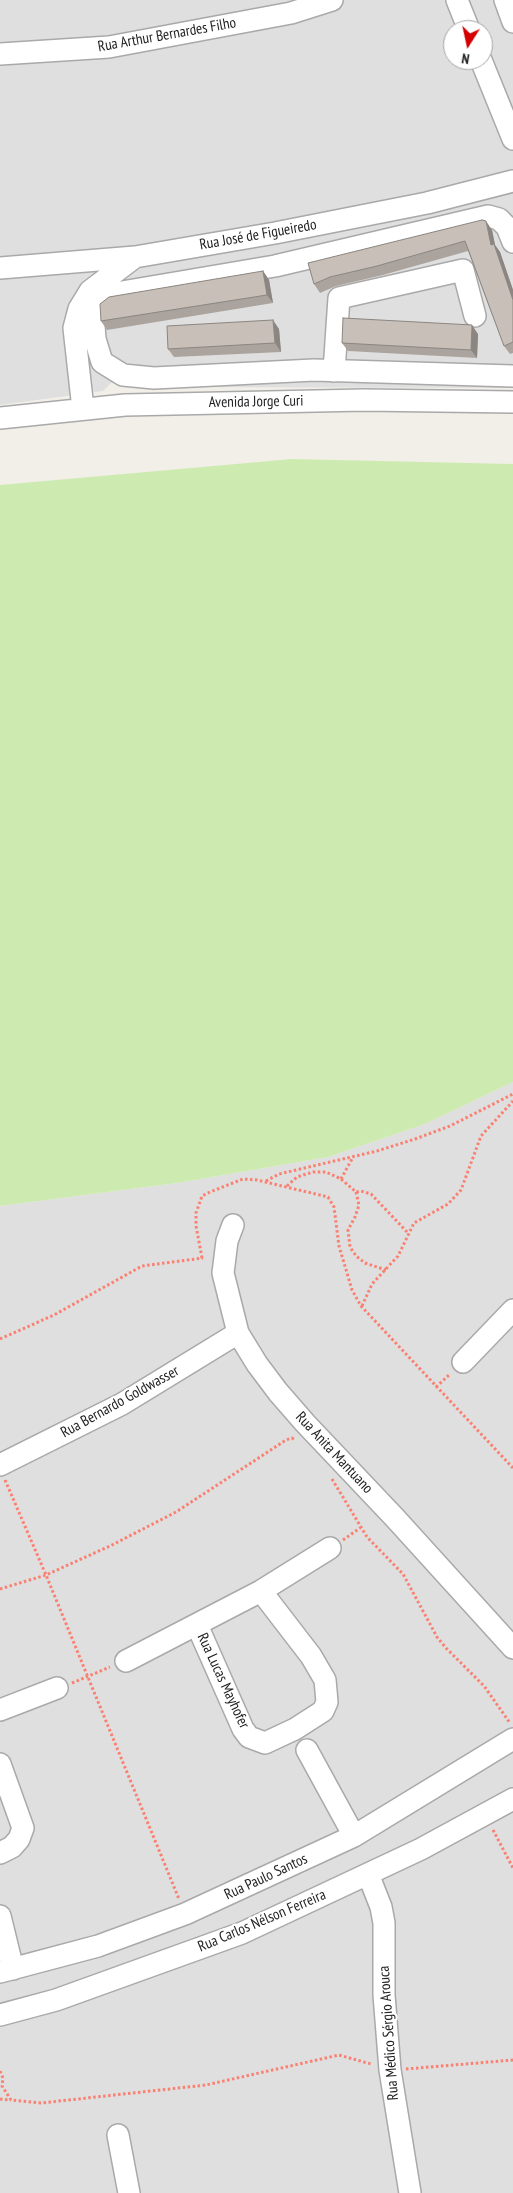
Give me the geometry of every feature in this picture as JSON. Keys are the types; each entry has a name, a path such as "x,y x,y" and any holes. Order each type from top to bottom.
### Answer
{"street":[{"name":"Rua Arthur Bernardes Filho","path":"0,54 110,47 291,13 332,0"},
{"path":"457,0 465,20"},
{"path":"505,0 513,22"},
{"path":"485,70 513,139"},
{"name":"Rua José de Figueiredo","path":"0,268 135,257 275,233 427,203 513,181"},
{"path":"513,242 508,227 499,219 488,216 275,266 110,294 95,305 93,313 94,339 102,362 123,375 154,378 324,371 513,376"},
{"path":"83,409 74,328 79,309 90,291 135,257"},
{"path":"317,401 338,298 463,270 475,316"},
{"name":"Avenida Jorge Curi","path":"0,418 126,405 317,401 513,402"},
{"name":"Rua Anita Mantuano","path":"233,1225 224,1256 223,1273 238,1333 278,1392 513,1648"},
{"path":"463,1362 513,1310"},
{"name":"Rua Bernardo Goldwasser","path":"2,1471 122,1404 238,1333"},
{"path":"126,1660 261,1591 330,1548"},
{"name":"Rua Lucas Mayhofer","path":"197,1625 243,1729 249,1737 265,1743 277,1738 323,1711 327,1702 325,1680 311,1656 261,1591"},
{"path":"0,1710 57,1688"},
{"name":"Rua Lucas Mayhofer","path":"307,1750 308,1734 313,1718"},
{"name":"Rua Lucas Mayhofer","path":"277,1738 295,1742 307,1750"},
{"name":"Rua Paulo Santos","path":"6,1971 98,1946 185,1914 354,1836 513,1739"},
{"path":"307,1750 354,1836"},
{"path":"0,1764 23,1828 19,1839 12,1847 0,1853"},
{"name":"Rua Carlos Nélson Ferreira","path":"0,2015 56,2000 242,1933 421,1849 513,1798"},
{"name":"Rua Médico Sérgio Arouca","path":"368,1874 381,1907 384,1923 384,1995 390,2070 410,2193"},
{"path":"0,1916 6,1971"},
{"path":"118,2135 130,2193"}],"path":[{"path":"266,1181 279,1174 385,1149 441,1129 513,1094"},
{"path":"361,1306 372,1284 398,1256 414,1223 448,1204 461,1190 482,1136 513,1101"},
{"path":"341,1179 353,1157"},
{"path":"287,1186 297,1176 313,1172 326,1172 341,1179 356,1192 359,1205 348,1230 350,1247 356,1256 365,1263 386,1270"},
{"path":"202,1258 196,1226 196,1213 202,1196 243,1179 266,1181 328,1198 332,1203 339,1246 352,1290 361,1306 513,1468"},
{"path":"356,1192 361,1191 371,1194 408,1233"},
{"path":"0,1339 54,1315 142,1266 224,1256"},
{"path":"436,1387 444,1379"},
{"path":"0,1589 46,1575 112,1545 176,1512 286,1440 292,1438 297,1441"},
{"path":"2,1471 185,1914"},
{"path":"328,1474 360,1528 403,1574 446,1648 484,1686 513,1727"},
{"path":"351,1534 360,1528"},
{"path":"79,1680 104,1670"},
{"path":"486,1813 499,1843 513,1868"},
{"path":"0,2099 41,2103 182,2088 339,2055 390,2070 513,2060"},
{"path":"0,2071 3,2078 1,2088 11,2100"}],"shaded area":[{"path":"0,0 513,0 513,388 145,387 111,383 103,391 0,405"},
{"path":"513,1082 513,2193 0,2193 0,1206 177,1183 328,1157 425,1124"}],"green space":[{"path":"292,459 513,464 513,1082 425,1124 328,1157 177,1183 0,1206 0,485"}],"building":[{"path":"482,220 486,221 491,245 494,244 513,300 513,342 504,346 465,241 330,277 314,284 308,263"},
{"path":"263,271 267,295 101,321 100,304 109,297"},
{"path":"343,318 472,325 471,350 342,343"},
{"path":"273,320 275,343 168,349 167,326"}]}
